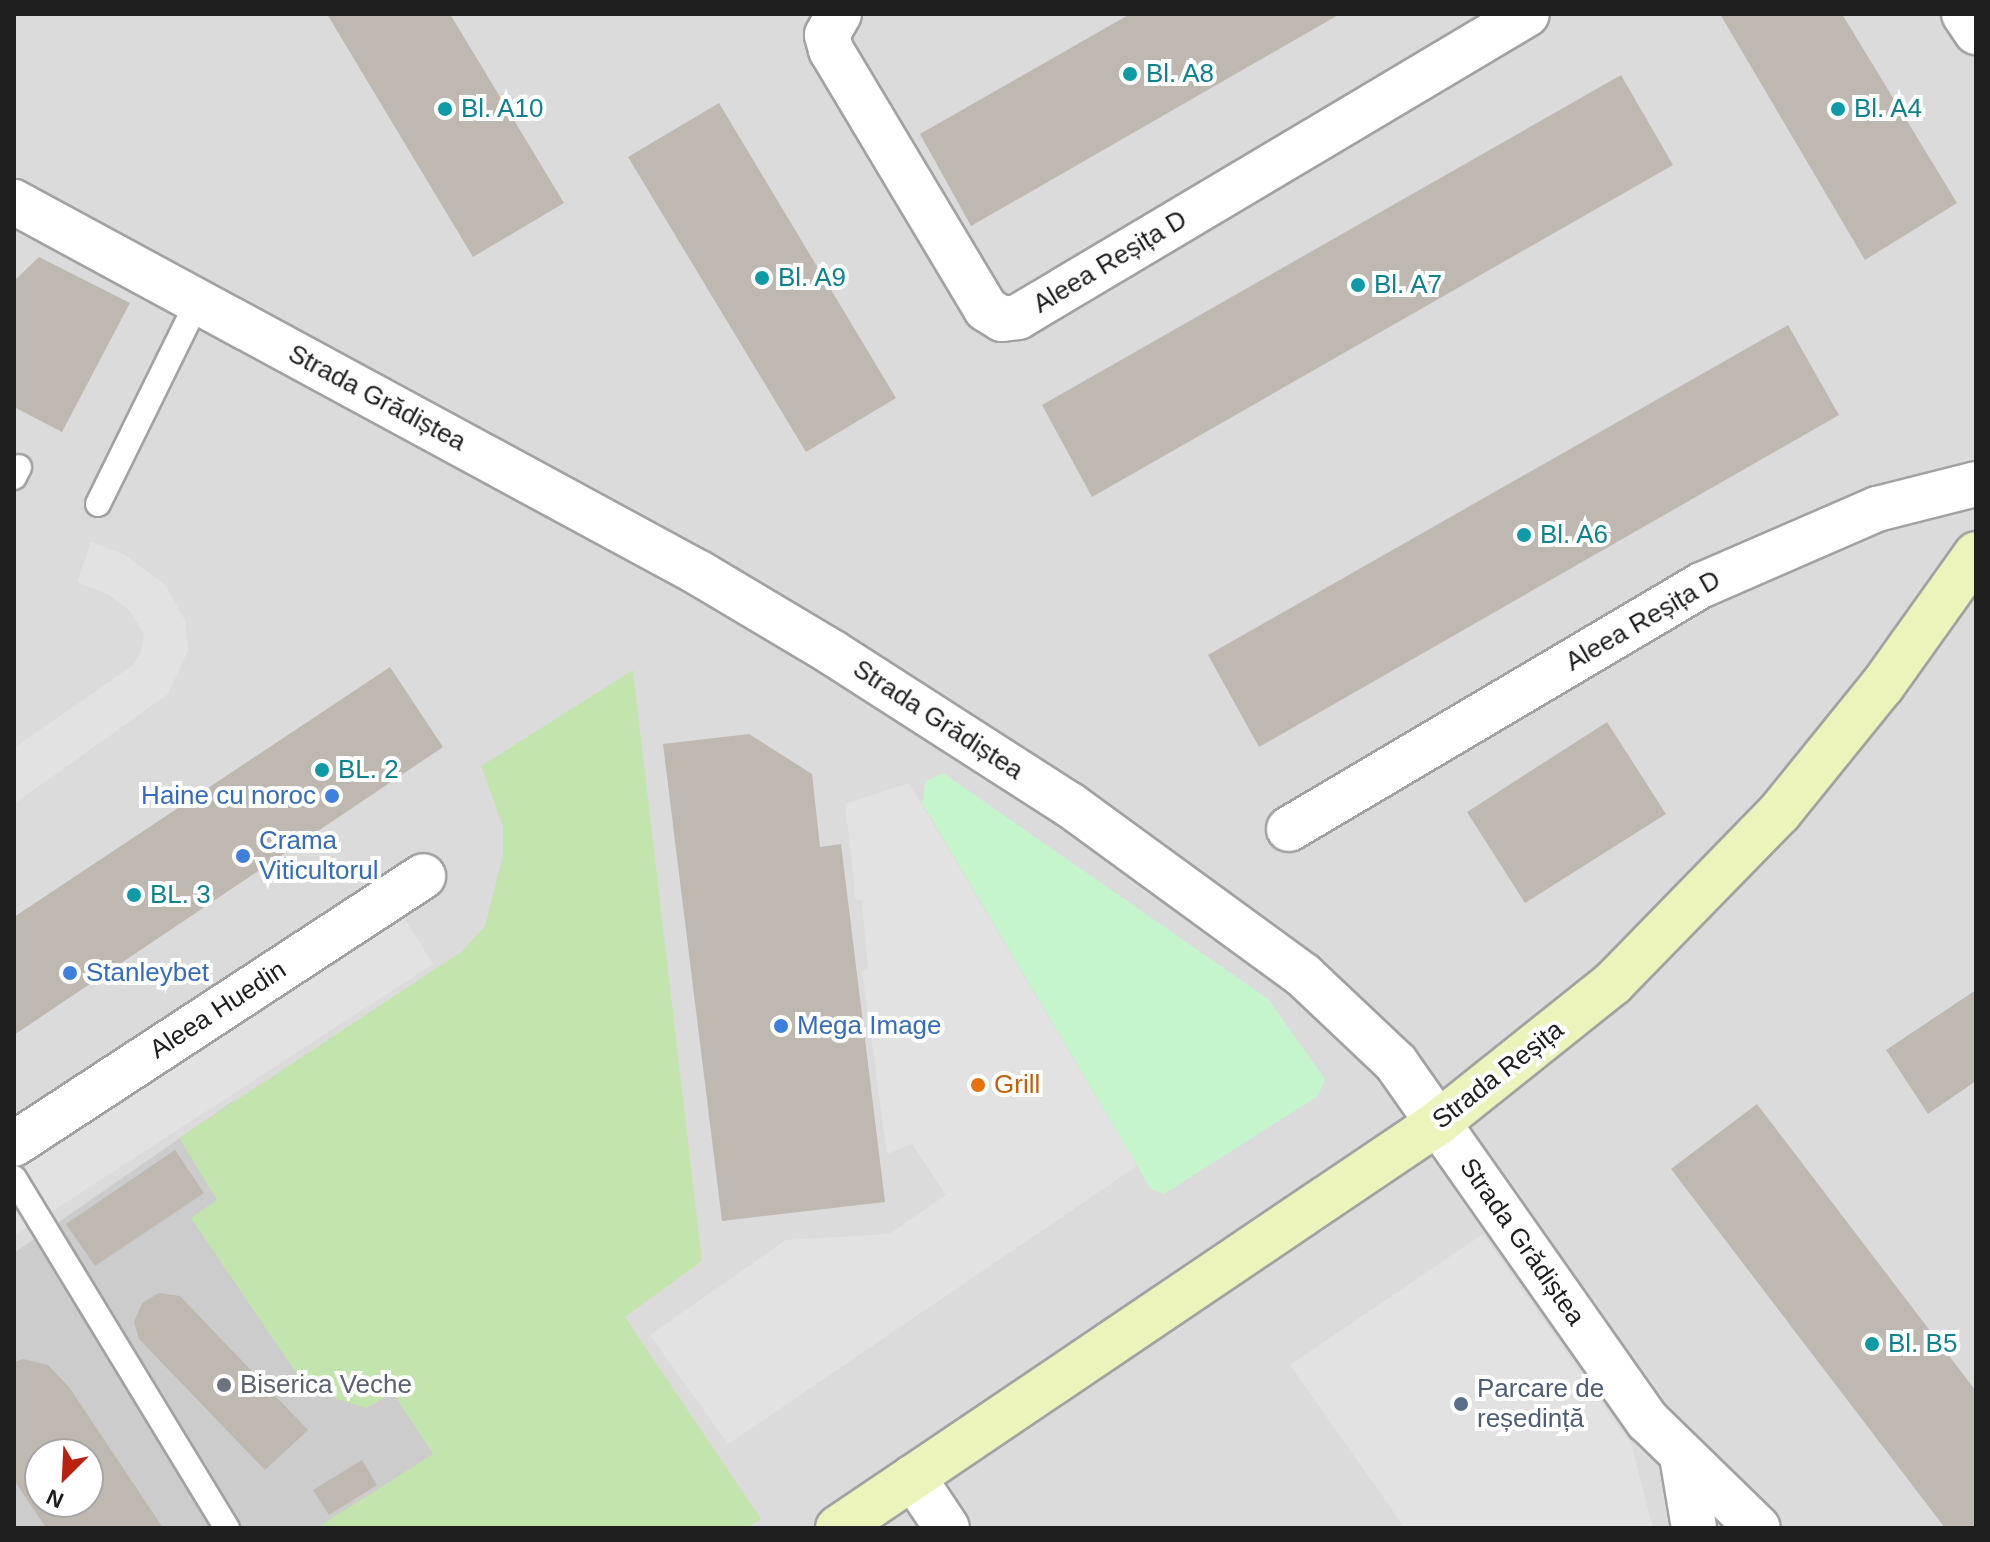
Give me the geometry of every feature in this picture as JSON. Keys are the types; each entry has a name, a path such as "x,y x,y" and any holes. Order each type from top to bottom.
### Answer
{"street":[{"name":"Aleea Reșița D","path":"839,14 827,35 831,50 986,309 1002,319 1018,317 1527,14"},
{"path":"1964,14 1976,32"},
{"name":"Strada Grădiștea","path":"14,202 710,580 1070,805 1332,999 1379,1042 1439,1122 1648,1421 1758,1528"},
{"name":"Aleea Reșița D","path":"1289,829 1702,585 1877,509 1976,484"},
{"name":"Strada Reșița","path":"838,1528 1439,1122 1613,983 1727,871 1856,719 1976,554"},
{"name":"Aleea Huedin","path":"14,1144 423,876"},
{"path":"1682,1456 1694,1528"},
{"path":"913,1477 947,1528"}],"lane":[{"path":"98,504 198,301"},
{"path":"14,1178 227,1528"}],"shaded area":[{"path":"14,14 1976,14 1976,1528 14,1528"},
{"path":"91,542 125,555 165,585 185,620 188,651 168,694 14,804 14,748 133,665 141,652 144,634 130,611 106,593 77,582"},
{"path":"909,783 1137,1166 728,1444 650,1335 786,1240 889,1234 946,1195 912,1144 887,1154 862,971 868,969 862,900 856,900 845,804"},
{"path":"402,915 433,964 14,1236 14,1167"},
{"path":"232,1102 535,1528 14,1528 14,1253"},
{"name":"Parcare de reședință","path":"1483,1234 1631,1444 1653,1528 1405,1528 1290,1365"}],"green space":[{"path":"633,670 702,1261 625,1317 761,1519 747,1528 317,1528 433,1454 393,1393 366,1408 307,1389 191,1218 217,1200 179,1138 461,952 485,926 503,855 503,827 481,766"},
{"path":"943,773 1268,999 1325,1079 1318,1096 1164,1194 1151,1189 922,803 926,781"}],"building":[{"name":"Bl. A10","path":"327,14 450,14 564,203 473,257"},
{"name":"Bl. A8","path":"1130,14 1340,14 971,226 920,134"},
{"name":"Bl. A4","path":"1720,14 1842,14 1957,203 1865,260"},
{"name":"Bl. A7","path":"1621,75 1673,165 1092,497 1042,405"},
{"name":"Bl. A9","path":"719,103 896,398 806,452 628,157"},
{"path":"39,257 130,303 62,432 14,407 14,281"},
{"name":"Bl. A6","path":"1788,325 1839,415 1259,747 1208,655"},
{"path":"390,667 443,747 14,1035 14,917"},
{"path":"1607,722 1666,814 1525,903 1467,812"},
{"name":"Mega Image","path":"749,734 812,774 820,847 841,844 885,1202 722,1221 663,744"},
{"path":"1976,990 1976,1081 1928,1114 1886,1050"},
{"name":"Bl. B5","path":"1757,1104 1976,1391 1976,1528 1945,1528 1671,1169"},
{"path":"175,1150 204,1193 95,1266 66,1224"},
{"name":"Biserica Veche","path":"159,1293 180,1296 308,1430 265,1470 139,1339 134,1322 142,1303"},
{"path":"23,1359 48,1365 69,1387 103,1438 24,1438 24,1495 14,1480 14,1362"},
{"path":"104,1440 163,1528 46,1528 39,1518 104,1518"},
{"path":"362,1460 377,1485 329,1515 313,1490"}],"place":[{"name":"Bl. A8","path":"1130,74"},
{"name":"Bl. A10","path":"445,109"},
{"name":"Bl. A4","path":"1838,109"},
{"name":"Bl. A9","path":"762,278"},
{"name":"Bl. A7","path":"1358,285"},
{"name":"Bl. A6","path":"1524,535"},
{"name":"BL. 2","path":"322,770"},
{"name":"Haine cu noroc","path":"332,796"},
{"name":"Crama Viticultorul","path":"243,856"},
{"name":"BL. 3","path":"134,895"},
{"name":"Stanleybet","path":"70,973"},
{"name":"Mega Image","path":"781,1026"},
{"name":"Grill","path":"978,1085"},
{"name":"Bl. B5","path":"1872,1344"},
{"name":"Biserica Veche","path":"224,1385"},
{"name":"Parcare de reședință","path":"1461,1404"}]}
